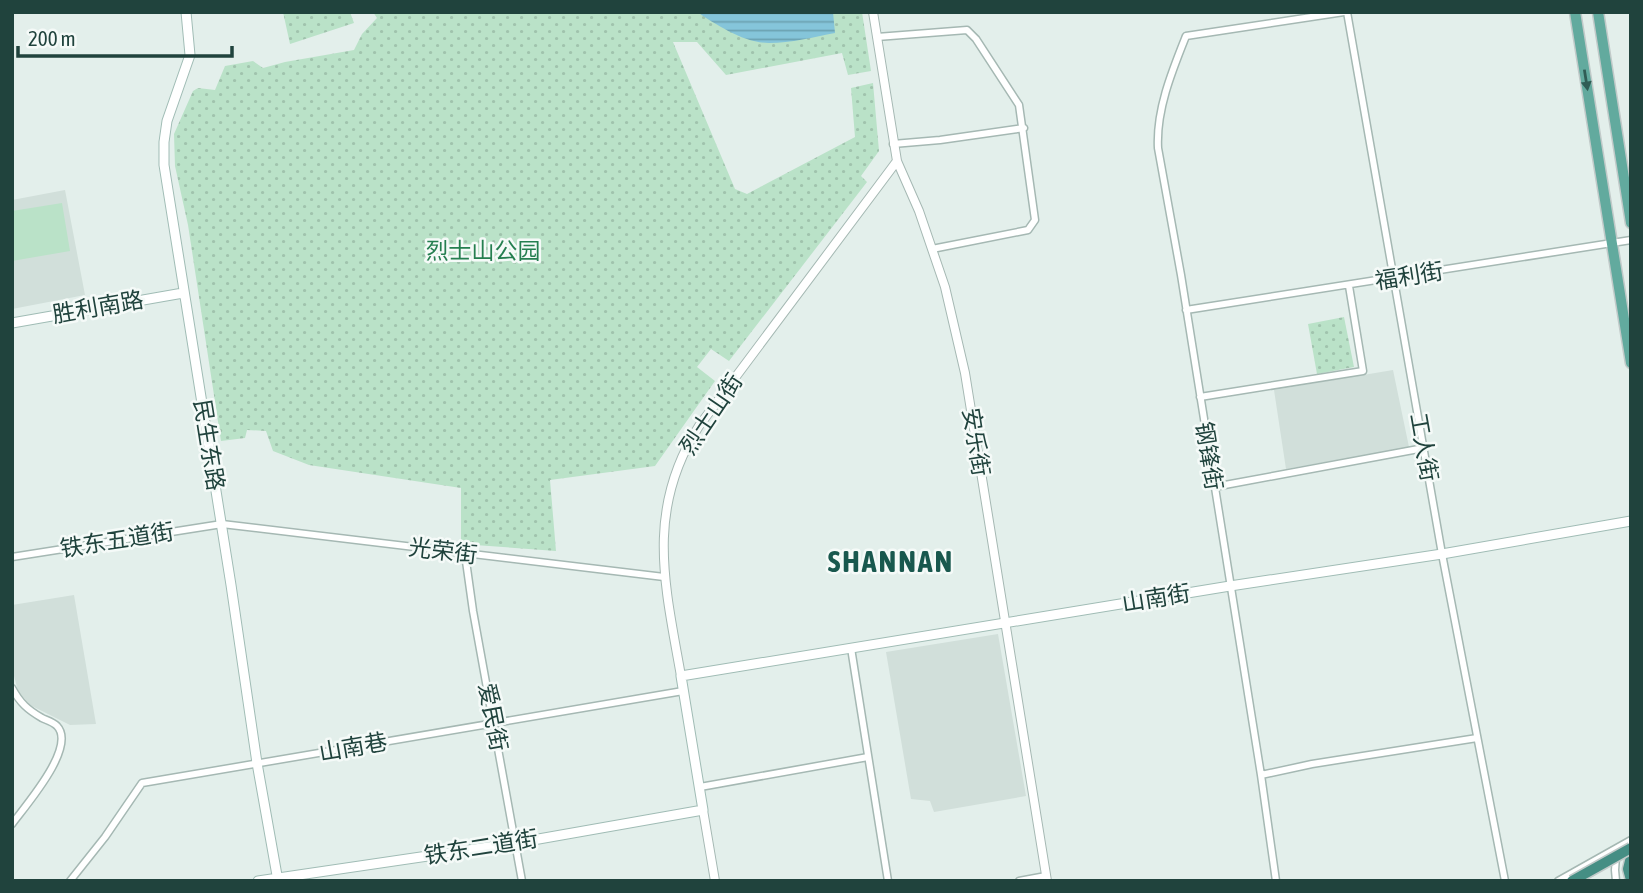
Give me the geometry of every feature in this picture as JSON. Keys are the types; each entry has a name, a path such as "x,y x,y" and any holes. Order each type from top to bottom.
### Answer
{"highway":[{"path":"1629,847 1628,869 1631,880"},
{"path":"1572,881 1629,847"}],"main road":[{"name":"民生东路","path":"186,12 190,55 167,121 164,154 183,293 222,524 257,763 278,879"},
{"path":"1575,12 1631,363"},
{"path":"1598,12 1631,223"},
{"name":"胜利南路","path":"12,323 183,293"},
{"name":"山南街","path":"681,676 1442,554 1631,521"},
{"name":"烈士山街","path":"681,676 703,810"},
{"name":"铁东二道街","path":"258,881 516,843 703,810"}],"street":[{"name":"安乐街","path":"873,12 897,161 945,287 965,373 1046,879"},
{"name":"钢锋街","path":"1276,881 1186,310 1157,148 1157,129 1185,36 1345,12"},
{"name":"工人街","path":"1345,12 1395,278 1442,554 1504,881"},
{"path":"877,37 967,30 976,39 1019,105 1035,220 1028,230 932,249"},
{"path":"893,144 1024,128"},
{"name":"烈士山街","path":"681,676 664,577 665,518 676,466 687,445 897,161"},
{"name":"福利街","path":"1186,310 1631,240"},
{"path":"1200,397 1363,370 1349,286"},
{"path":"1214,487 1424,448"},
{"name":"光荣街","path":"222,524 664,577"},
{"name":"铁东五道街","path":"12,557 222,524"},
{"name":"爱民街","path":"465,554 522,881"},
{"path":"851,648 888,881"},
{"path":"12,688 25,709 57,726 63,745 54,764 12,824"},
{"name":"山南巷","path":"70,881 105,837 142,783 683,691"},
{"path":"1261,775 1312,764 1477,738"},
{"path":"700,787 868,757"},
{"name":"烈士山街","path":"703,810 715,881"},
{"path":"1558,881 1629,847"},
{"path":"1616,881 1615,861 1629,847"},
{"path":"1019,881 1046,879"}],"shaded area":[{"path":"65,190 85,295 12,309 12,200"},
{"path":"1393,370 1409,447 1286,469 1274,390"},
{"path":"74,595 96,724 70,725 30,705 18,691 14,676 12,605"},
{"path":"998,634 1026,796 934,812 930,801 911,799 886,652"}],"green space":[{"path":"283,12 350,12 354,23 290,44"},
{"name":"烈士山公园","path":"373,12 862,12 871,71 848,75 842,53 726,75 697,42 673,42 735,189 747,194 855,137 851,88 873,83 879,151 861,176 867,182 729,361 711,349 697,367 715,381 655,466 550,480 556,551 461,544 461,488 309,465 273,451 266,431 247,430 245,438 221,441 188,225 175,166 174,134 193,91 198,88 215,90 225,66 253,61 263,68 354,50 362,34 377,18"},
{"path":"62,203 70,251 12,261 12,211"},
{"path":"1344,317 1354,367 1317,374 1308,324"}],"water":[{"path":"697,12 833,12 835,33 786,42 760,42 731,32"}],"district":[{"name":"SHANNAN","path":"891,562"}]}
